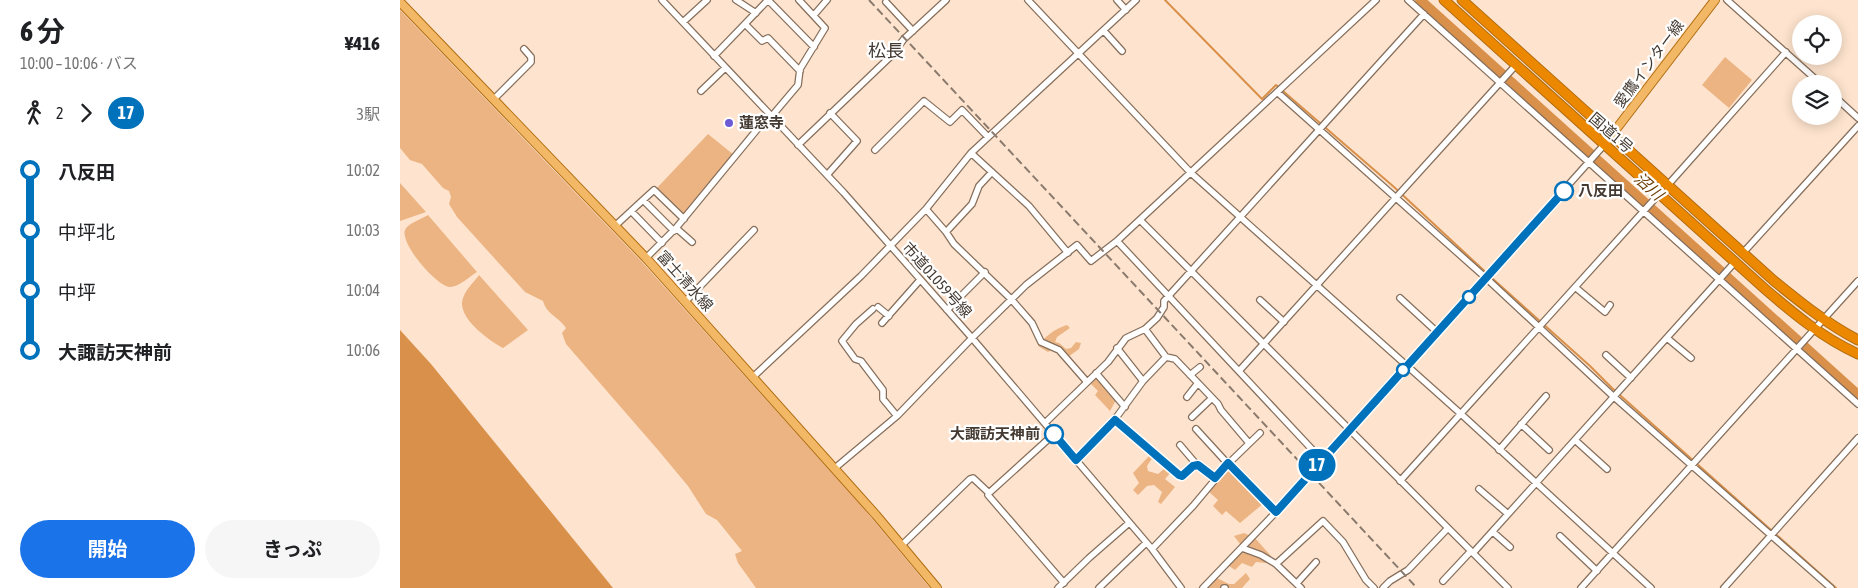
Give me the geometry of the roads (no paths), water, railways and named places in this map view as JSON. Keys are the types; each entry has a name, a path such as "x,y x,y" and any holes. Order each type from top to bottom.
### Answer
{"highway":[{"name":"国道1号","path":"1444,0 1516,65 1602,148 1732,265 1814,329 1858,354"},
{"name":"国道1号","path":"1462,0 1742,254 1799,302 1858,340"}],"main road":[{"name":"愛鷹インター線","path":"1602,148 1715,0"},
{"name":"富士清水線","path":"400,2 646,258 835,468 937,588"}],"street":[{"name":"市道01059号線","path":"662,0 827,175 972,338 1152,549 1181,588"},
{"path":"682,22 707,0"},
{"path":"736,0 756,13"},
{"path":"714,56 768,0 814,47"},
{"path":"646,258 675,230 798,84 800,71 825,28 799,0"},
{"path":"814,15 827,0"},
{"path":"798,145 890,57 913,31 946,0"},
{"path":"1028,0 1190,173 1461,414 1535,484 1651,588"},
{"path":"1117,0 1126,10"},
{"path":"753,377 835,301 890,246 926,209 972,153 988,137 1079,55 1136,0"},
{"path":"835,468 897,416 972,338 1032,280 1077,245 1091,262 1117,241 1376,0"},
{"path":"1408,0 1798,347 1858,404"},
{"path":"1727,0 1811,75"},
{"path":"886,2 913,31"},
{"path":"1045,423 1108,362 1126,338 1146,329 1164,308 1164,301 1424,14"},
{"path":"745,24 762,41 768,38 800,71"},
{"path":"1104,31 1122,51"},
{"path":"494,99 531,62 531,57 524,49"},
{"path":"1667,186 1786,52"},
{"path":"1239,371 1516,65"},
{"path":"701,91 725,68"},
{"path":"1277,92 1486,278 1614,397 1831,588"},
{"path":"875,150 924,101 950,122 962,110 988,137"},
{"path":"1842,103 1858,118"},
{"path":"827,175 857,141 830,113"},
{"path":"1742,254 1858,126"},
{"path":"1203,588 1276,512 1602,148"},
{"path":"972,153 1029,206 1068,253"},
{"path":"946,232 972,204 979,186 992,172"},
{"path":"616,226 654,190 684,219"},
{"path":"1400,481 1657,196"},
{"path":"643,200 675,230 692,242"},
{"path":"926,209 954,244 985,272 1032,323 1042,342 1059,350 1087,382"},
{"path":"631,211 662,243"},
{"path":"1140,220 1508,588"},
{"path":"685,302 754,230"},
{"path":"1117,241 1322,460"},
{"path":"1444,581 1492,532 1732,265"},
{"path":"947,310 985,272"},
{"path":"882,323 920,280"},
{"path":"1582,588 1858,281"},
{"path":"1576,287 1605,312 1610,305"},
{"path":"1400,298 1437,332"},
{"path":"1260,300 1284,322"},
{"path":"889,316 875,308 856,324 842,340 855,359 861,361 883,390 883,398 897,416"},
{"path":"1146,329 1166,357 1175,359 1212,398 1249,443"},
{"path":"1667,338 1691,358"},
{"path":"1117,348 1143,381"},
{"path":"1606,355 1631,378"},
{"path":"1076,460 1115,420 1143,381 1166,357"},
{"path":"1190,375 1200,367"},
{"path":"1096,373 1125,407"},
{"path":"1187,397 1198,383"},
{"path":"1499,450 1546,396"},
{"path":"1192,417 1212,398"},
{"path":"1115,420 1179,475 1182,476 1193,466 1198,465"},
{"path":"1521,424 1549,450"},
{"path":"1196,429 1276,512"},
{"path":"1152,549 1193,506 1228,463 1260,433"},
{"path":"988,493 1054,434"},
{"path":"1724,588 1858,438"},
{"path":"1575,440 1607,469"},
{"path":"1180,445 1198,465 1215,478"},
{"path":"902,545 973,478 977,480 1021,535 1064,582"},
{"path":"1479,489 1508,514"},
{"path":"1276,564 1323,521 1343,542 1366,580 1374,588"},
{"path":"1058,588 1129,522"},
{"path":"1383,588 1390,581 1408,570 1448,528"},
{"path":"1492,532 1510,547"},
{"path":"1560,536 1597,571"},
{"path":"1099,588 1146,543"},
{"path":"1242,548 1261,555 1276,564 1299,586 1316,562"}],"waterway":[{"path":"1165,0 1262,99 1276,85 1394,187 1612,388 1836,588"},
{"name":"沼川","path":"1420,0 1858,395"}],"railway":[{"path":"869,0 1417,588"}],"place":[{"name":"蓮窓寺","path":"729,123"},
{"name":"八反田","path":"1564,191"},
{"name":"大諏訪天神前","path":"1054,434"}],"district":[{"name":"松長","path":"886,51"}]}
